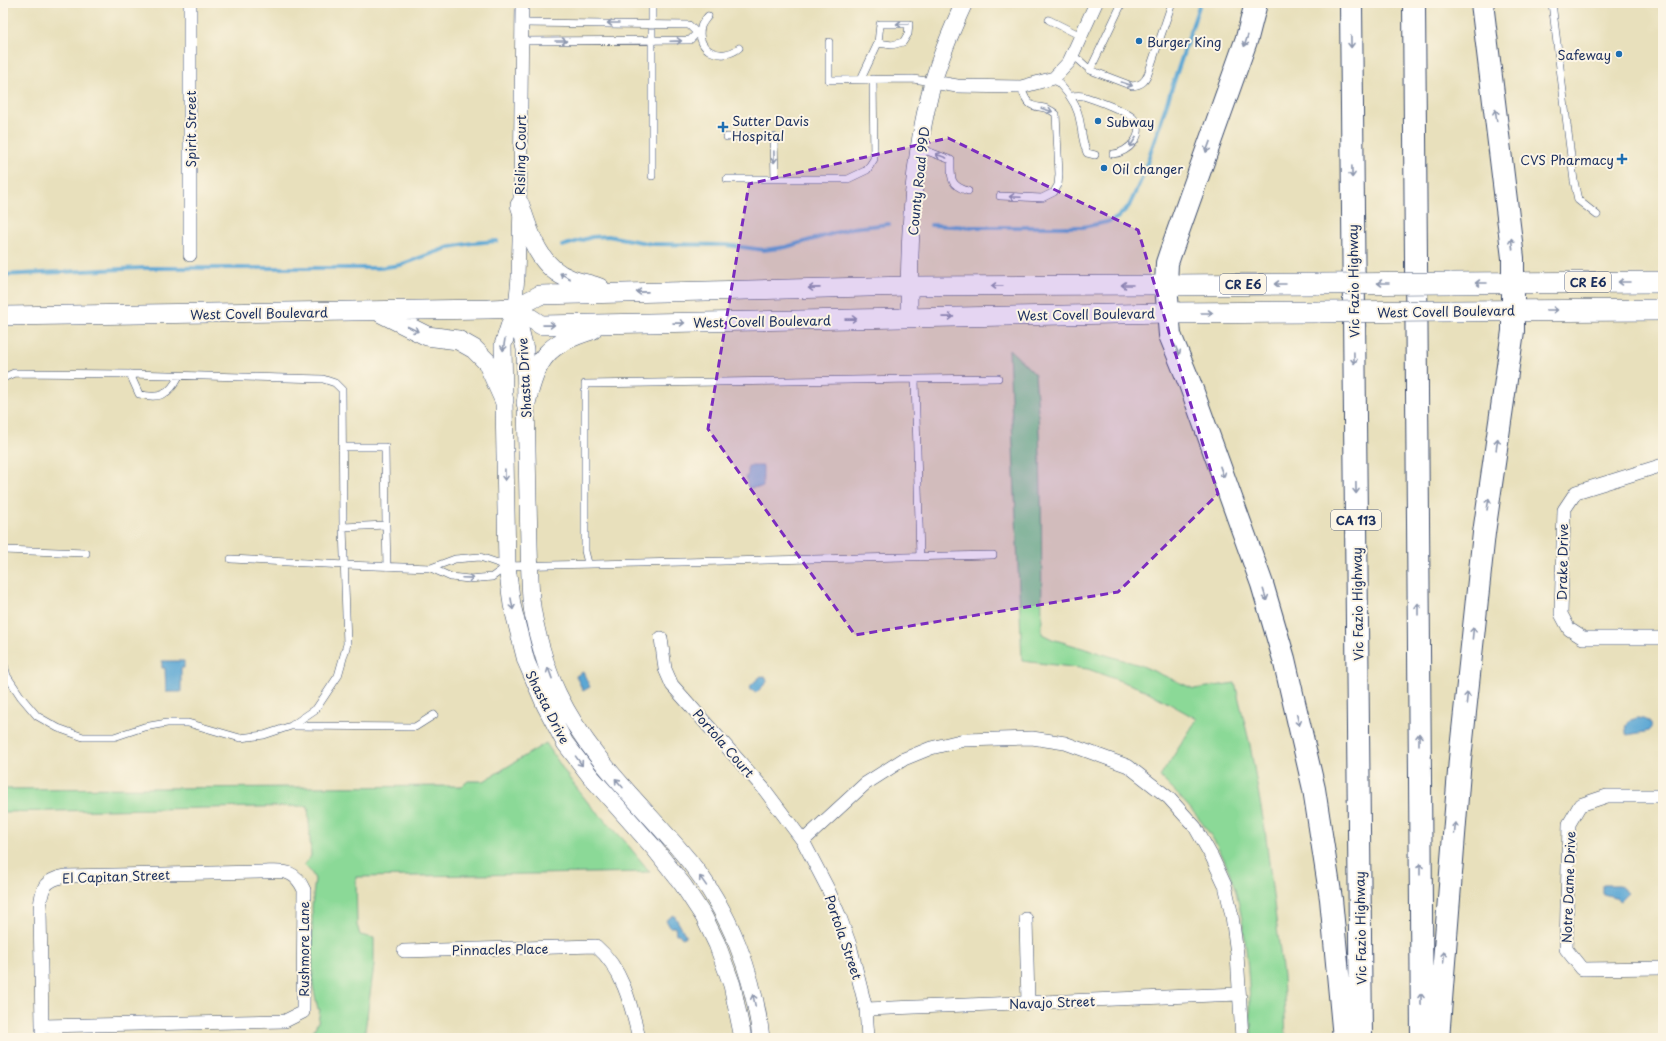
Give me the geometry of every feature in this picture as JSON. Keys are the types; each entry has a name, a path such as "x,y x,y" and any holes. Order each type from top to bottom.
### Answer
{"highway":[{"path":"1256,3 1247,38 1167,263 1166,285 1168,313 1170,335 1190,384 1262,584 1284,658 1314,790 1331,899 1344,1038"},
{"name":"Vic Fazio Highway","path":"1351,3 1361,1038"},
{"path":"1414,3 1422,1038"},
{"path":"1438,1038 1460,759 1483,540 1513,336 1512,244 1482,3"}],"main road":[{"path":"520,205 537,250 553,270 570,279 615,293"},
{"name":"West Covell Boulevard","path":"3,316 378,312 515,308 540,295 909,286 1663,282"},
{"path":"1624,311 1655,300 1663,300"},
{"name":"West Covell Boulevard","path":"515,308 541,326 1168,313 1663,310"},
{"path":"378,312 427,336 458,340 474,349 487,362 504,400"},
{"path":"526,403 532,377 544,356 561,342 575,336 612,325"}],"street":[{"name":"Spirit Street","path":"190,3 190,255"},
{"name":"Risling Court","path":"515,308 518,277 520,205 522,3"},
{"name":"County Road 99D","path":"909,318 913,211 919,148 933,82 946,42 964,3"},
{"path":"933,82 957,86 1021,87 1054,78 1069,62 1096,3"},
{"name":"Shasta Drive","path":"515,308 503,345 507,566 512,605 526,661 565,743 591,777 654,848 704,917 717,944 732,985 743,1038"},
{"name":"Shasta Drive","path":"515,308 524,345 532,602 541,644 558,694 578,728 616,780 689,862 711,893 728,924 742,955 752,987 761,1038"},
{"name":"Drake Drive","path":"1663,465 1576,492 1564,510 1561,614 1569,629 1583,638 1663,638"},
{"name":"Portola Court","path":"661,638 664,669 672,685 764,789 803,841"},
{"path":"803,841 865,784 904,759 931,748 964,740 1032,738 1065,743 1128,766 1169,798 1195,827 1212,857 1224,885 1232,916 1237,954 1242,1038"},
{"name":"Notre Dame Drive","path":"1663,796 1607,796 1580,805 1569,824 1566,950 1582,968 1663,968"},
{"name":"Portola Street","path":"803,841 840,917 850,945 866,1009 868,1038"},
{"name":"El Capitan Street","path":"285,1021 42,1032 40,910 42,891 46,883 55,878 66,876 260,872 288,872 300,881 304,890"},
{"name":"Rushmore Lane","path":"285,1021 303,1012 304,890"},
{"path":"1026,919 1028,1004"},
{"name":"Pinnacles Place","path":"404,951 596,946 608,956 618,973 631,1003 639,1038"},
{"name":"Navajo Street","path":"866,1009 1028,1004 1239,994"}],"lane":[{"path":"652,3 652,176"},
{"path":"1090,70 1122,3"},
{"path":"1072,56 1090,70 1132,86 1140,85 1146,80 1172,3"},
{"path":"1552,3 1574,181 1578,200 1597,215"},
{"path":"522,41 690,40 698,33 708,16"},
{"path":"1049,20 1081,36"},
{"path":"522,23 689,25 698,33 706,47 718,55 733,53 739,48"},
{"path":"861,79 878,43 880,24 909,24 908,34 903,42 892,45 878,43"},
{"path":"829,42 829,80 913,79 933,82"},
{"path":"1054,78 1070,96 1078,114 1082,141 1087,153 1095,155"},
{"path":"727,179 848,179 867,170 874,159 874,79"},
{"path":"1000,196 1042,198 1054,192 1058,185 1056,114 1051,110 1028,104 1025,100 1021,87"},
{"path":"1070,96 1082,96 1129,114 1135,120 1138,128 1132,147 1119,154 1113,154"},
{"path":"727,137 774,137 775,179"},
{"path":"919,148 951,160 951,179 959,189 968,191"},
{"path":"3,378 14,373 130,374 323,378 335,383 342,390 343,527 347,644 338,676 316,709 291,726 264,735 240,738 188,724 167,723 144,727 114,737 83,737 58,728 38,716 20,697 8,676 3,661"},
{"path":"130,374 139,394 150,397 164,395 174,386 179,376"},
{"path":"588,563 585,551 585,384 998,378"},
{"path":"914,379 920,557"},
{"path":"342,447 386,447 387,567"},
{"path":"343,527 386,525"},
{"path":"3,550 86,553"},
{"path":"231,559 431,568 455,559 480,557 507,566 993,555"},
{"path":"431,568 451,577 469,579 492,577 507,566"},
{"path":"291,726 415,727 434,715"}],"highlighted area":[{"path":"948,138 1138,230 1218,494 1118,592 855,635 708,429 749,184"}],"green space":[{"path":"1009,349 1035,374 1038,406 1040,471 1042,634 1052,639 1140,665 1194,689 1235,683 1250,745 1265,830 1283,976 1286,1038 1252,1038 1246,950 1243,927 1234,885 1226,864 1206,828 1189,807 1160,777 1197,719 1145,690 1088,669 1022,661"},
{"path":"546,743 569,778 589,804 623,839 650,872 356,877 357,925 360,935 374,938 374,965 364,1038 317,1038 317,1034 313,1031 318,1022 320,1009 318,1009 313,986 312,906 315,879 304,865 311,856 308,806 3,812 3,789 462,786 468,781 484,781"}],"water":[{"path":"748,466 763,466 763,487 748,488 746,477 748,474"},
{"path":"162,661 184,661 184,668 181,668 181,692 166,692 165,668 162,668"},
{"path":"583,672 590,687 583,691 576,676"},
{"path":"761,676 766,677 767,682 756,693 750,689 751,685"},
{"path":"1637,718 1643,719 1650,723 1651,728 1648,731 1628,735 1625,730 1628,721"},
{"path":"1603,885 1619,885 1628,893 1620,901 1615,897 1603,894"},
{"path":"674,915 686,936 682,938 679,934 676,934 675,927 670,927 666,920"}],"waterway":[{"path":"931,225 972,227 1083,227 1107,222 1117,218 1129,206 1142,178 1200,3"},
{"path":"562,246 592,237 608,236 652,244 726,245 764,250 786,247 852,228 889,224"},
{"path":"3,275 142,268 379,268 400,265 450,247 497,241"}],"place":[{"name":"Burger King","path":"1139,41"},
{"name":"Safeway","path":"1619,54"},
{"name":"Subway","path":"1098,121"},
{"name":"Sutter Davis Hospital","path":"723,127"},
{"name":"CVS Pharmacy","path":"1622,159"},
{"name":"Oil changer","path":"1104,168"}]}
